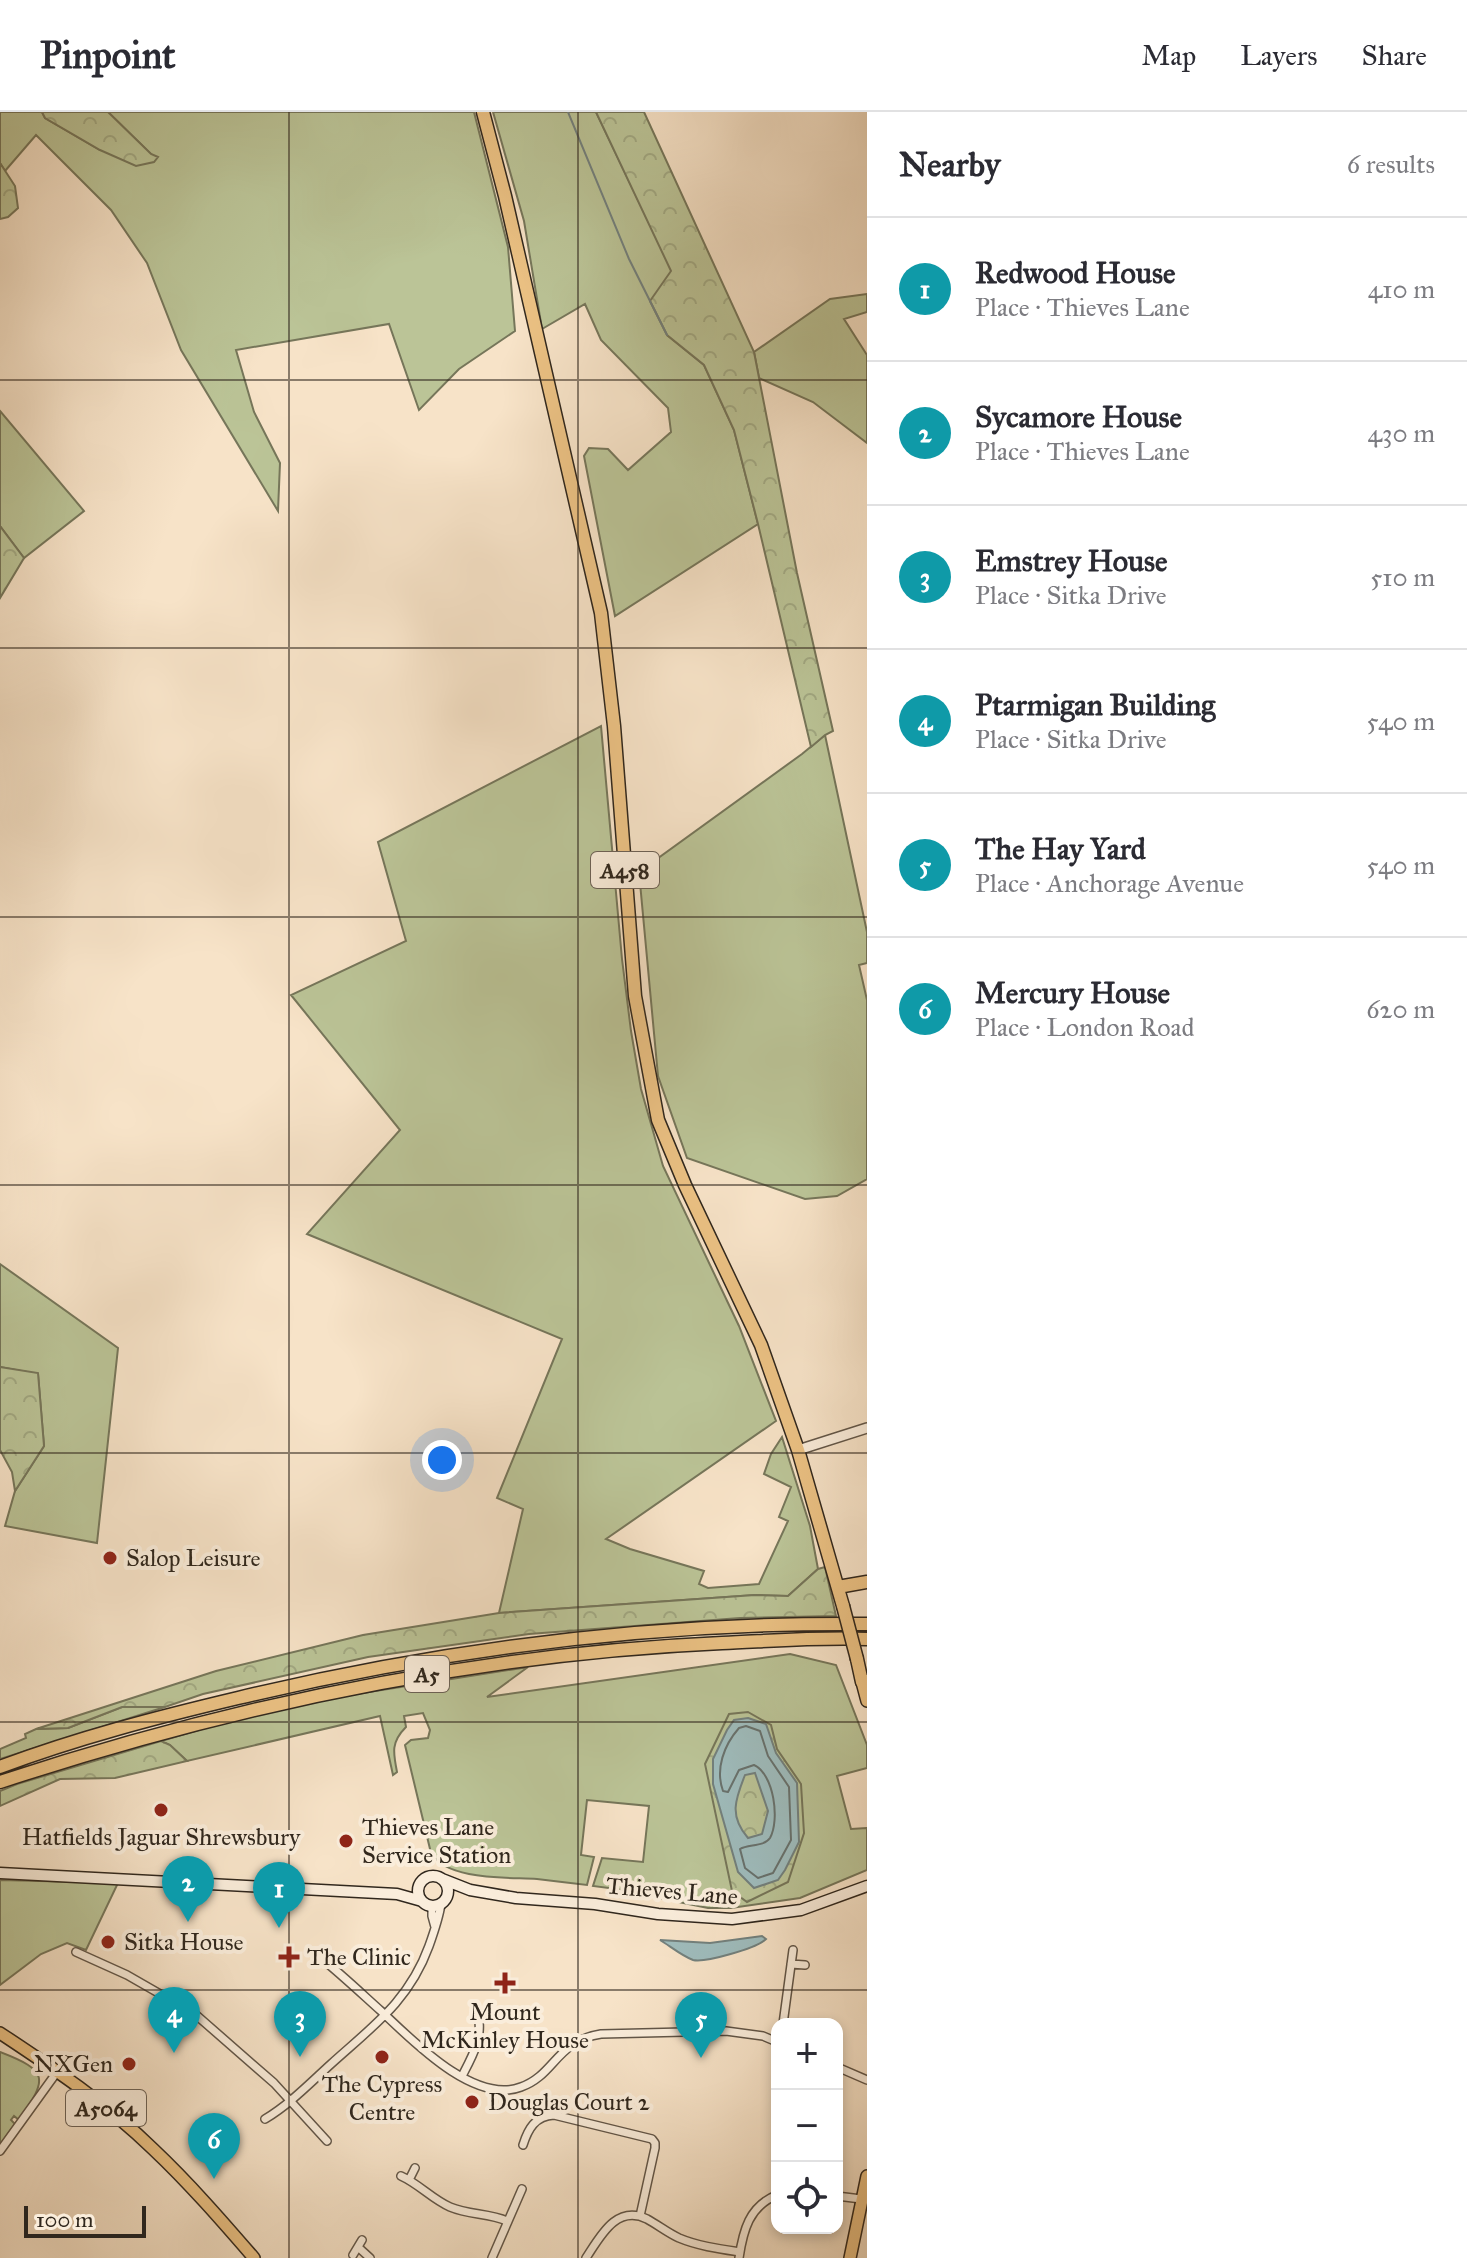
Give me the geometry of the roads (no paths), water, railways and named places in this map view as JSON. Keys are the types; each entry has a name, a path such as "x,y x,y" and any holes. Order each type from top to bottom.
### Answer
{"highway":[{"name":"A458","path":"483,112 601,613 614,726 635,996 658,1120 685,1185 761,1345 798,1450 865,1682"},
{"path":"838,1587 867,1582"},
{"name":"A5","path":"0,1767 186,1710 406,1663 514,1646 686,1629 867,1624"},
{"name":"A5","path":"0,1782 196,1723 407,1677 581,1652 676,1645 867,1639"}],"main road":[{"name":"A458","path":"865,1682 867,1701"},
{"path":"0,1873 397,1894 436,1902 470,1890"},
{"path":"397,1894 429,1876 470,1890"},
{"path":"436,1902 448,1889 442,1879"},
{"path":"419,1884 418,1893 436,1902"},
{"name":"Thieves Lane","path":"470,1890 658,1914 732,1919 801,1910 867,1886"},
{"name":"A5064","path":"0,2033 104,2107 153,2149 254,2258"},
{"path":"850,2258 867,2176"}],"street":[{"path":"798,1450 867,1428"},
{"path":"265,2119 290,2102 386,2015 415,1978 439,1917 436,1902"},
{"path":"784,2018 793,1950"},
{"path":"76,1952 127,1975 195,2014 274,2083 327,2141"},
{"path":"321,1958 431,2057 462,2076 491,2088 514,2090 535,2081 577,2041 601,2034 726,2031 771,2039"},
{"path":"791,1964 805,1965"},
{"path":"462,2076 479,2042 478,2014"},
{"path":"843,2070 867,2080"},
{"path":"0,2151 57,2072"},
{"path":"528,2140 533,2123 545,2115 652,2139 655,2148 640,2216"},
{"path":"409,2180 415,2168"},
{"path":"401,2176 448,2206 507,2221"},
{"path":"492,2258 522,2189"},
{"path":"843,2197 861,2199"},
{"path":"586,2258 614,2221 626,2215 640,2216 686,2241 740,2255 749,2219 760,2205 771,2199"},
{"path":"358,2248 370,2258"}],"water":[{"path":"748,1718 766,1724 776,1753 797,1783 799,1842 778,1880 754,1888 738,1872 713,1784 713,1759 734,1720","holes":["755,1773 768,1811 762,1834 748,1838 736,1815 745,1775"]},
{"path":"762,1936 766,1939 761,1943 699,1960 689,1958 660,1940 710,1943"}],"waterway":[{"path":"568,112 629,259 667,335"}],"place":[{"name":"Salop Leisure","path":"110,1558"},
{"name":"Hatfields Jaguar Shrewsbury","path":"161,1810"},
{"name":"Thieves Lane Service Station","path":"346,1841"},
{"name":"Sycamore House","path":"188,1922"},
{"name":"Redwood House","path":"279,1928"},
{"name":"Sitka House","path":"108,1942"},
{"name":"The Clinic","path":"289,1957"},
{"name":"Mount McKinley House","path":"505,1983"},
{"name":"Ptarmigan Building","path":"174,2053"},
{"name":"Emstrey House","path":"300,2057"},
{"name":"The Cypress Centre","path":"382,2057"},
{"name":"The Hay Yard","path":"701,2058"},
{"name":"NXGen","path":"129,2064"},
{"name":"Douglas Court 2","path":"472,2102"},
{"name":"Mercury House","path":"214,2179"}]}
